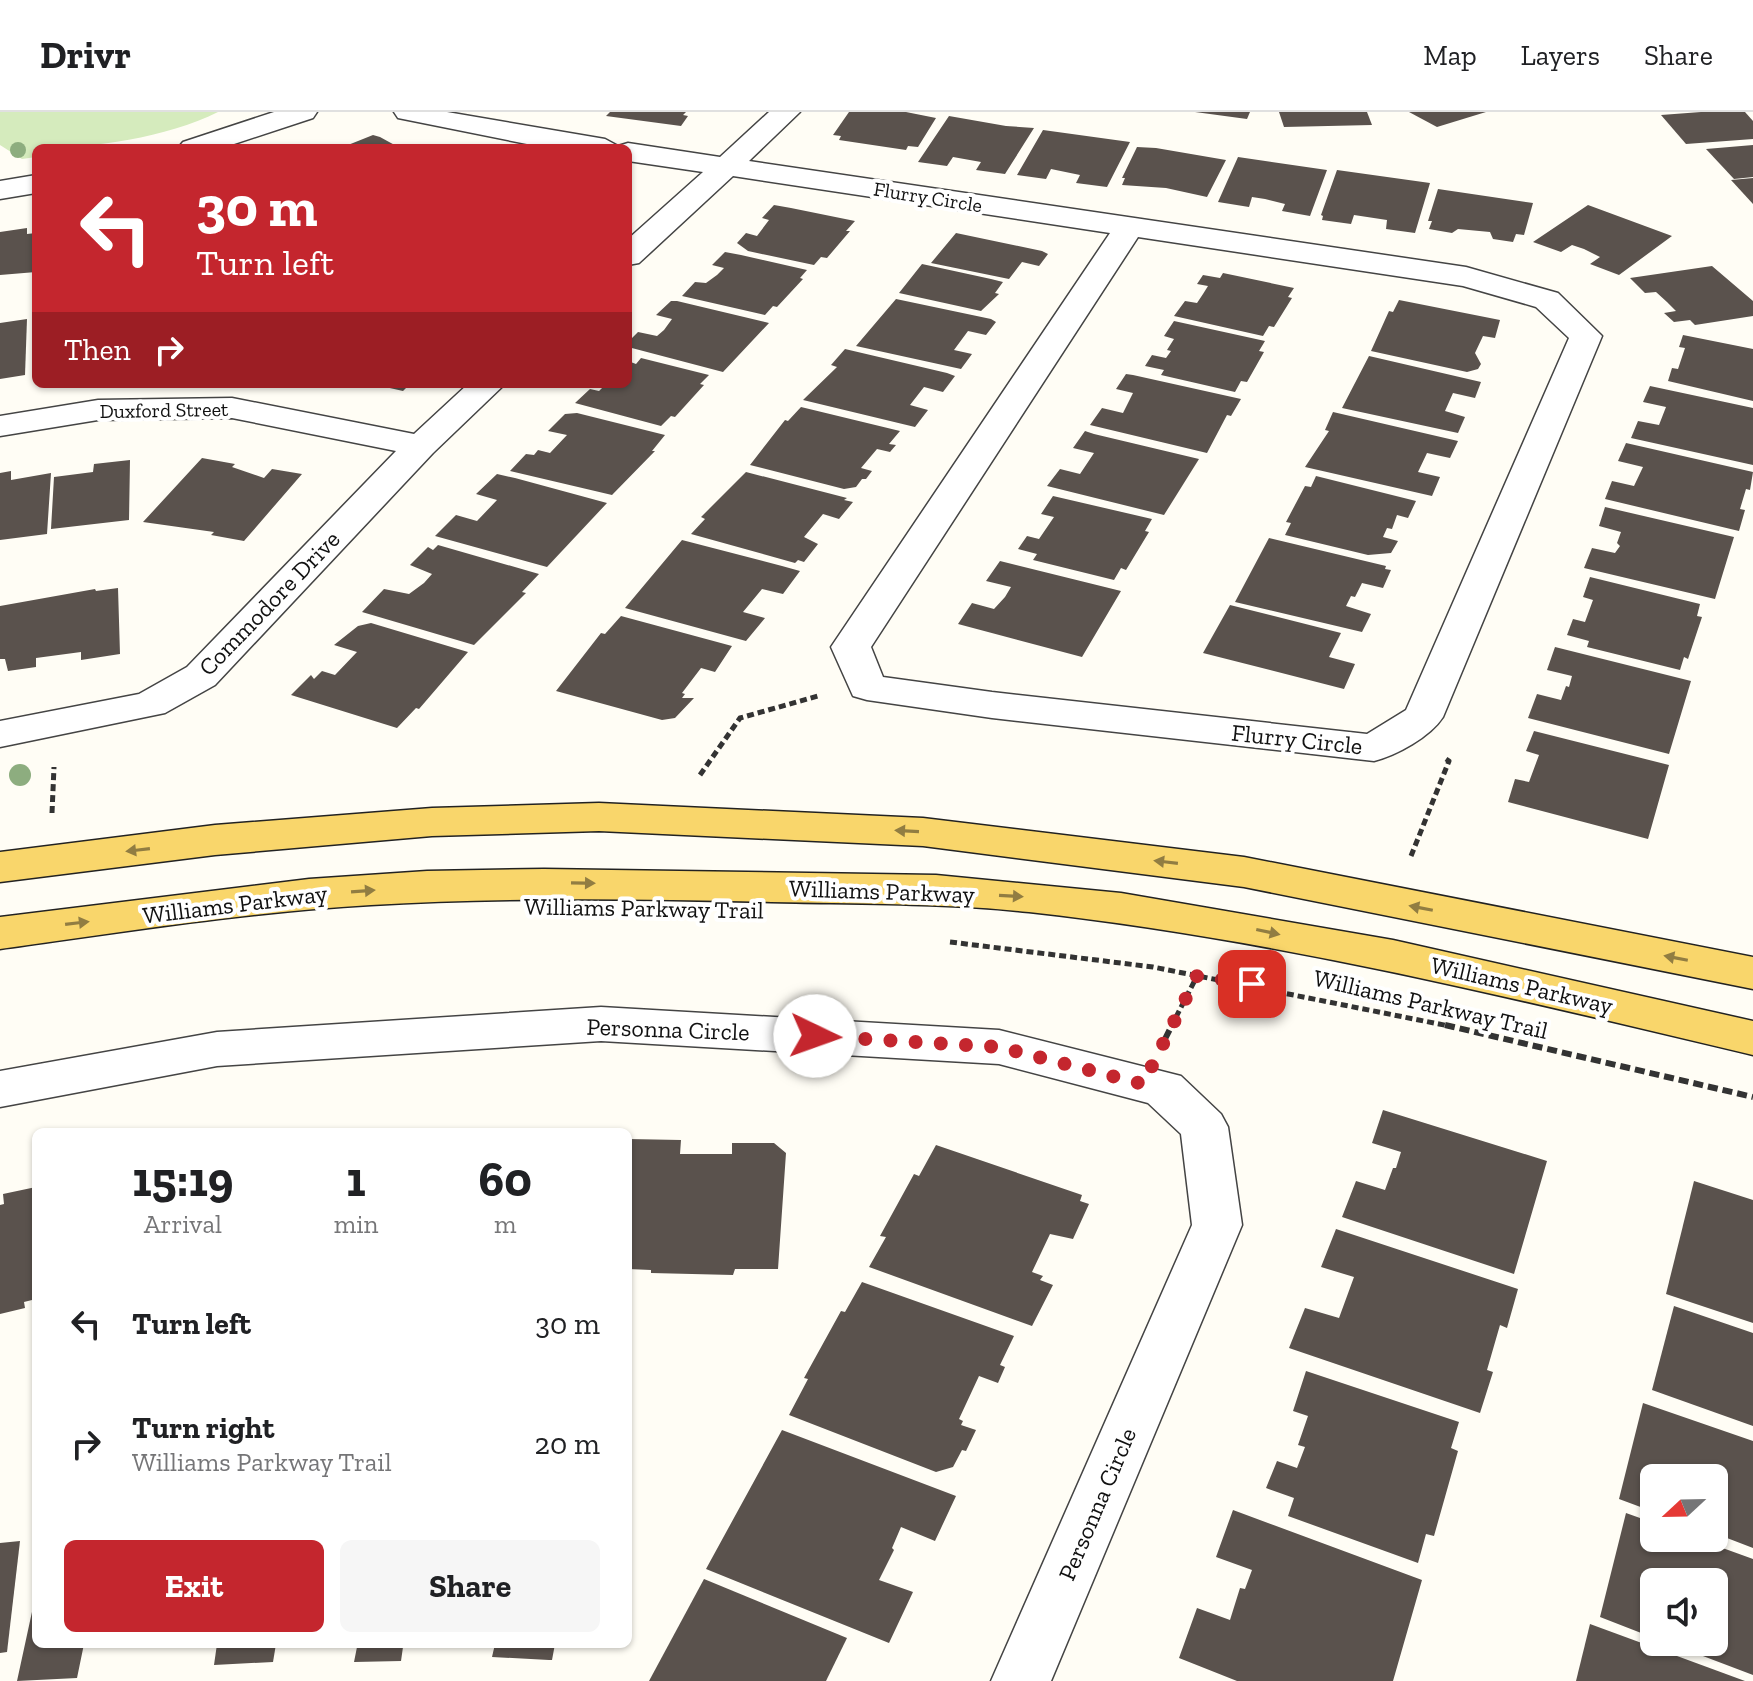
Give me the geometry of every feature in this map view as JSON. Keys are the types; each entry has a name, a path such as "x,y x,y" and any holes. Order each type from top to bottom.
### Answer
{"main road":[{"path":"0,867 215,840 432,822 599,817 923,832 1244,872 1753,973"},
{"name":"Williams Parkway","path":"0,933 308,894 449,885 560,883 870,889 1026,896 1233,924 1500,979 1753,1038"}],"street":[{"path":"205,144 303,112"},
{"path":"408,112 499,132 578,144"},
{"path":"632,252 786,112"},
{"name":"Flurry Circle","path":"632,153 1466,277 1547,300 1586,336 1423,717 1374,748 992,705 867,687 865,682"},
{"path":"0,190 32,185"},
{"path":"865,682 851,647 1129,227"},
{"name":"Commodore Drive","path":"0,734 151,704 201,676 421,446 484,388"},
{"name":"Duxford Street","path":"0,426 98,410 232,408 421,446"},
{"name":"Personna Circle","path":"0,1089 217,1049 601,1024 999,1047 1164,1089 1204,1127 1217,1225 1021,1681"}],"path":[{"path":"699,778 740,718 865,682"},
{"path":"52,815 55,723"},
{"path":"1404,729 1449,761 1410,858"},
{"name":"Williams Parkway Trail","path":"944,941 1023,948 1279,988 1753,1097"},
{"path":"1143,1084 1197,976"}],"green space":[{"path":"0,112 218,112 176,129 129,140 97,144 32,144 32,158 22,159 0,145"}],"building":[{"path":"610,112 686,112 683,115 688,116 681,126 606,116"},
{"path":"849,112 906,112 936,118 918,147 908,146 906,150 839,140 841,136 833,135"},
{"path":"1195,112 1250,112 1247,119"},
{"path":"1279,112 1367,112 1372,125 1284,127"},
{"path":"1409,112 1486,112 1437,127"},
{"path":"1745,112 1753,121 1753,139 1686,144 1661,115"},
{"path":"949,116 1034,128 1005,174 976,170 981,162 953,157 947,166 918,162"},
{"path":"1043,130 1130,142 1107,187 1076,183 1080,175 1051,169 1046,179 1017,175"},
{"path":"373,135 393,144 350,144"},
{"path":"1753,145 1753,177 1734,179 1706,149"},
{"path":"1137,147 1226,160 1207,197 1166,188 1122,185 1125,178 1122,178"},
{"path":"1238,157 1327,170 1310,216 1282,211 1285,204 1252,197 1249,207 1218,202"},
{"path":"1337,170 1430,183 1415,233 1386,229 1387,220 1354,215 1351,224 1322,220"},
{"path":"1753,178 1753,204 1731,180"},
{"path":"1438,189 1533,203 1524,235 1516,234 1513,242 1493,239 1490,232 1458,229 1452,233 1429,229 1432,221 1428,221"},
{"path":"774,205 855,221 827,258 821,257 814,265 748,251 737,243 746,233 757,236 769,220 762,218"},
{"path":"1588,205 1672,236 1619,275 1590,264 1600,257 1584,249 1572,245 1561,252 1533,242"},
{"path":"27,228 27,234 32,233 32,272 0,275 0,232"},
{"path":"956,233 1048,254 1039,266 1022,262 1009,279 931,263"},
{"path":"725,252 807,270 800,278 803,279 777,307 773,306 765,315 682,296 695,282 706,283 724,268 712,265"},
{"path":"922,264 1003,282 995,293 999,294 981,311 899,293"},
{"path":"1712,266 1753,301 1753,316 1695,325 1690,320 1674,322 1664,313 1676,311 1667,302 1656,292 1645,293 1630,278"},
{"path":"1223,273 1294,288 1288,297 1292,298 1274,327 1269,326 1263,336 1174,316 1185,301 1197,303 1208,286 1197,284 1203,275 1220,278"},
{"path":"896,299 996,322 986,335 968,331 954,350 972,354 961,369 856,346"},
{"path":"1399,300 1500,320 1495,338 1483,336 1475,353 1481,364 1478,369 1467,372 1371,351 1389,311 1393,312"},
{"path":"671,301 677,301 769,323 723,372 632,348 632,338 638,332 657,336 672,319 656,315"},
{"path":"27,319 25,375 0,379 0,323"},
{"path":"1174,321 1265,341 1259,351 1264,352 1247,382 1241,381 1235,392 1161,375 1164,370 1145,366 1152,355 1166,358 1171,351 1167,350 1174,339 1164,336"},
{"path":"1683,335 1753,349 1753,401 1668,381 1672,368 1678,369 1685,348 1679,347"},
{"path":"845,349 955,376 943,392 924,387 910,405 928,410 915,427 803,400 837,367 831,365"},
{"path":"1369,356 1481,382 1475,398 1453,393 1445,411 1465,417 1458,433 1342,408"},
{"path":"641,358 709,375 700,384 704,385 675,417 671,416 661,426 575,403 590,389 632,388 632,362 636,364"},
{"path":"1126,374 1241,399 1231,416 1227,415 1207,453 1090,425 1102,408 1123,413 1133,393 1116,389"},
{"path":"1650,386 1753,408 1753,465 1631,438 1638,421 1659,425 1666,407 1643,402"},
{"path":"801,407 900,431 889,444 896,445 890,452 877,449 861,468 872,471 866,479 862,479 856,487 844,489 750,465 785,420 788,421"},
{"path":"1333,412 1458,441 1450,458 1427,453 1418,472 1440,477 1432,496 1305,467 1329,431 1325,430"},
{"path":"577,413 665,435 652,451 655,451 612,495 510,471 526,454 534,455 538,450 550,453 567,435 548,431 565,414"},
{"path":"1085,431 1199,459 1164,515 1047,486 1060,469 1080,474 1094,453 1073,448"},
{"path":"1626,443 1753,472 1750,490 1746,489 1740,509 1745,510 1739,531 1605,499 1612,481 1634,486 1643,467 1618,461"},
{"path":"202,458 235,464 232,467 264,478 272,469 302,474 244,541 211,535 214,532 143,522"},
{"path":"130,460 129,520 51,529 54,477 93,472 94,464"},
{"path":"11,471 11,480 51,473 47,534 0,540 0,473"},
{"path":"746,472 853,502 839,519 823,514 804,537 818,544 804,562 798,560 795,563 691,534 705,519 701,517"},
{"path":"497,474 607,503 547,567 435,536 456,515 477,521 497,500 476,494"},
{"path":"1316,476 1416,501 1408,518 1397,515 1392,529 1387,528 1383,537 1398,541 1391,553 1368,555 1285,535 1291,523 1286,522 1305,486 1311,487"},
{"path":"1053,496 1152,519 1145,531 1149,532 1126,570 1121,568 1114,580 1033,560 1037,554 1018,549 1027,536 1039,539 1054,517 1041,514"},
{"path":"1605,507 1734,537 1715,599 1584,568 1592,548 1615,553 1620,546 1617,543 1621,532 1599,526"},
{"path":"1269,538 1386,566 1385,569 1391,570 1383,588 1362,583 1346,606 1371,614 1362,632 1235,602"},
{"path":"682,540 800,571 783,594 762,589 743,612 765,618 746,641 625,608"},
{"path":"438,545 539,574 522,592 526,593 474,645 362,612 384,589 409,594 424,583 432,574 410,565 428,547 433,550"},
{"path":"1000,561 1121,591 1082,657 958,624 972,603 994,609 1005,597 1011,587 986,581"},
{"path":"1590,577 1700,604 1697,616 1702,617 1688,659 1684,657 1680,670 1587,647 1589,641 1567,635 1573,619 1585,622 1593,600 1583,597"},
{"path":"118,588 120,654 81,660 81,652 36,658 36,667 8,671 5,659 0,659 0,606 95,589"},
{"path":"1230,605 1341,633 1329,657 1355,664 1344,689 1203,653"},
{"path":"621,616 732,646 715,672 701,668 682,693 685,694 682,698 694,698 675,718 662,720 556,691 601,633 605,634"},
{"path":"371,623 468,652 419,709 416,708 397,728 291,695 311,675 314,679 322,671 335,675 357,652 334,645 358,626"},
{"path":"1555,647 1691,681 1669,754 1528,718 1537,694 1561,700 1566,686 1569,687 1572,676 1547,670"},
{"path":"1534,731 1669,765 1648,839 1508,802 1515,779 1529,782 1539,755 1526,751"},
{"path":"1383,1110 1547,1161 1514,1274 1342,1217 1356,1181 1385,1190 1393,1168 1396,1168 1401,1152 1372,1143"},
{"path":"632,1139 681,1140 680,1154 732,1154 732,1143 774,1143 786,1153 778,1269 735,1269 733,1275 651,1273 651,1270 632,1269"},
{"path":"936,1145 1082,1195 1080,1201 1089,1204 1073,1239 1050,1234 1032,1272 1043,1276 1040,1280 1053,1285 1032,1326 869,1267 886,1237 880,1236 914,1174 919,1176"},
{"path":"1694,1181 1753,1200 1753,1323 1666,1294"},
{"path":"32,1188 32,1300 24,1302 25,1308 0,1314 0,1205 4,1204 3,1194"},
{"path":"1336,1229 1518,1289 1507,1328 1500,1325 1487,1370 1493,1372 1480,1413 1289,1348 1305,1308 1339,1318 1354,1277 1321,1267"},
{"path":"862,1282 1014,1336 1000,1365 1005,1367 998,1383 979,1376 959,1419 963,1421 961,1425 976,1430 966,1451 962,1450 953,1467 936,1472 789,1415 808,1379 804,1378 841,1311 845,1312"},
{"path":"1674,1306 1753,1333 1753,1426 1652,1390"},
{"path":"1306,1371 1459,1422 1451,1448 1458,1451 1434,1536 1426,1534 1418,1563 1288,1516 1294,1498 1266,1488 1277,1461 1297,1468 1305,1447 1298,1445 1308,1416 1293,1411"},
{"path":"1643,1403 1753,1441 1753,1548 1728,1538 1728,1464 1640,1464 1640,1507 1619,1499"},
{"path":"782,1430 956,1496 935,1541 901,1527 879,1580 913,1592 889,1643 706,1569"},
{"path":"1233,1510 1422,1580 1393,1681 1237,1681 1179,1658 1197,1608 1230,1620 1240,1588 1245,1589 1252,1570 1216,1557"},
{"path":"1626,1513 1640,1518 1640,1552 1728,1550 1753,1559 1753,1675 1703,1656 1728,1656 1728,1568 1640,1568 1640,1633 1600,1617"},
{"path":"20,1541 7,1652 0,1653 0,1543"},
{"path":"704,1579 847,1638 826,1681 649,1681"},
{"path":"32,1612 32,1648 83,1648 77,1678 17,1681"},
{"path":"1590,1624 1640,1642 1640,1656 1677,1656 1745,1681 1576,1681"},
{"path":"216,1648 275,1648 273,1662 214,1665"},
{"path":"357,1648 403,1648 401,1661 354,1662"},
{"path":"494,1648 554,1648 552,1660 492,1657"}],"route":[{"path":"815,1036 999,1047 1143,1084 1197,976 1252,984"}]}
